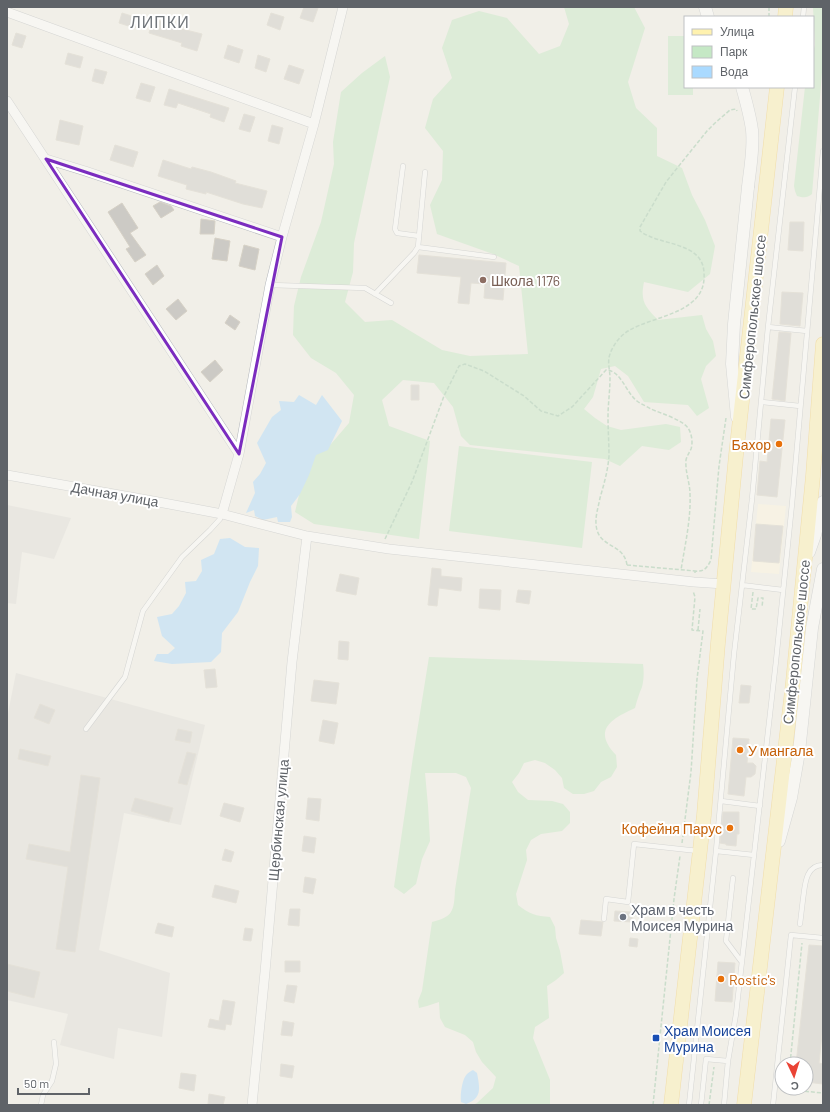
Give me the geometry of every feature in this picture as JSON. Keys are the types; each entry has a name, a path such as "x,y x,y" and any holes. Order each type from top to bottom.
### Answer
{"main road":[{"path":"739,430 735,404 732,364 734,324 752,152 752,131 742,88"},
{"name":"Симферопольское шоссе","path":"699,851 704,815 711,715 739,430 777,88"},
{"name":"Симферопольское шоссе","path":"744,1105 793,682 813,476 823,344"},
{"path":"803,570 815,534 823,502"},
{"path":"771,874 791,798 798,752 812,628 823,569"},
{"path":"812,628 823,607"},
{"path":"671,1105 699,851"}],"street":[{"path":"222,514 239,454 270,285 314,124 343,7"},
{"path":"7,12 314,124"},
{"path":"7,101 239,454"},
{"path":"46,159 282,237"},
{"name":"Дачная улица","path":"7,475 222,514 307,536 389,549 724,584"},
{"name":"Щербинская улица","path":"252,1105 292,662 307,536"}],"lane":[{"path":"689,1105 721,801 734,654 752,499 768,327 795,88"},
{"path":"724,1105 728,1061 736,1014 760,806 783,590 823,151"},
{"path":"403,166 395,229 397,233 419,236"},
{"path":"375,294 418,247 425,172"},
{"path":"418,247 494,257"},
{"path":"270,285 365,288 391,303"},
{"path":"768,327 807,331"},
{"path":"761,402 800,406"},
{"path":"86,729 126,677 143,611 182,557 220,519 222,514"},
{"path":"742,585 783,590"},
{"path":"721,801 760,806"},
{"path":"604,919 606,899 628,902 634,844 699,851"},
{"path":"716,851 754,855"},
{"path":"800,924 807,877 813,867 823,864"},
{"path":"733,878 726,942 741,961"},
{"path":"778,1056 791,935 823,938"},
{"path":"41,1105 43,1095 52,1081 56,1064 54,1042"},
{"path":"701,1105 706,1058 728,1061"}],"path":[{"path":"627,564 623,554 616,548 604,542 600,537 595,522 609,456 609,356 617,341 627,331 674,313 694,301 703,286 705,274 704,266 699,258 691,251 643,233 640,231 640,227 666,182 707,131 730,110 736,109 738,113"},
{"path":"385,541 412,482 444,396 460,366 465,364 484,371 524,396 541,411 558,416 572,407 606,370 610,370 622,380 628,391 636,400 688,427 691,435 692,447 686,459 690,493 689,514 681,570"},
{"path":"754,586 751,609 756,609 758,598 763,598 762,607"},
{"path":"698,630 700,609"},
{"path":"791,1056 803,936"},
{"path":"709,1105 715,1060"}],"highlighted area":[{"path":"46,159 282,237 239,454"}],"shaded area":[{"path":"758,504 786,506 779,574 751,572"},
{"path":"7,505 71,518 54,559 22,552 16,604 7,603"},
{"path":"16,673 205,725 181,825 124,813 99,950 170,973 162,1037 118,1028 114,1059 60,1045 68,1014 7,1000 7,718"}],"green space":[{"path":"564,7 634,7 645,28 628,82 636,108 657,128 657,156 682,168 692,195 705,220 715,246 710,274 688,292 644,282 643,299 647,307 658,320 702,315 706,329 713,341 716,356 706,366 701,379 709,408 697,416 688,405 644,402 628,376 615,366 601,369 593,397 584,409 595,418 607,426 621,430 666,424 680,427 681,442 669,450 642,446 620,466 605,459 470,445 461,436 453,407 434,383 403,380 382,400 389,426 430,441 419,539 314,524 295,512 304,474 315,448 331,444 349,423 354,395 336,373 311,358 293,335 294,306 301,277 321,222 334,164 333,142 341,92 362,73 385,56 390,77 354,243 353,272 345,302 365,322 392,320 442,350 470,356 528,354 519,266 493,254 437,234 430,205 442,180 443,151 425,128 433,99 452,78 442,48 452,20 479,11 507,18 539,54 560,46 569,24"},
{"path":"813,7 823,7 823,60 812,194 804,197 797,196 794,186 805,88 814,88 815,45"},
{"path":"668,36 684,36 684,88 693,88 693,95 668,95"},
{"path":"459,446 592,462 582,548 449,531"},
{"path":"429,657 643,664 643,684 635,708 612,721 605,732 605,739 616,755 617,767 611,777 601,782 594,791 584,794 573,794 564,788 562,778 555,770 545,763 535,760 524,763 512,782 518,792 528,800 552,801 563,804 570,812 570,823 562,831 541,834 531,840 526,850 527,860 516,894 518,905 526,911 541,916 550,917 555,927 564,973 547,986 549,1018 535,1027 533,1038 550,1080 550,1105 473,1105 493,1088 496,1077 482,1062 476,1052 473,1042 465,1035 445,1027 440,1018 439,1002 419,1008 418,1001 422,991 432,922 444,918 453,908 471,788 466,777 456,773 425,773 430,841 422,859 416,884 404,894 394,887"}],"water":[{"path":"299,395 316,405 322,395 342,421 328,450 316,455 300,494 291,506 292,517 290,522 278,522 277,517 263,520 255,516 254,510 246,513 255,493 253,482 260,474 266,463 257,443 272,417 281,410 279,401 294,402"},
{"path":"230,538 245,547 259,548 258,566 238,612 222,633 221,652 211,662 172,664 154,661 157,654 168,654 175,648 162,636 157,617 172,614 179,606 186,593 185,582 196,581 202,571 201,560 214,554 220,539"},
{"path":"473,1070 477,1073 479,1092 475,1099 466,1104 461,1102 462,1087 465,1076"}],"building":[{"path":"304,7 318,8 313,22 300,18"},
{"path":"122,13 138,18 135,28 119,23"},
{"path":"271,13 284,17 280,30 267,25"},
{"path":"153,19 174,25 174,27 202,34 197,51 181,46 182,43 149,33"},
{"path":"16,33 26,36 22,48 12,45"},
{"path":"228,45 243,50 239,63 224,58"},
{"path":"68,53 83,57 80,68 65,64"},
{"path":"258,55 270,59 266,72 255,68"},
{"path":"289,65 304,70 299,84 284,79"},
{"path":"95,69 107,72 103,84 92,81"},
{"path":"141,83 155,87 150,102 136,98"},
{"path":"169,89 229,108 224,122 210,117 211,114 178,103 176,108 164,105"},
{"path":"244,114 255,117 250,132 239,129"},
{"path":"60,120 83,126 79,145 56,140"},
{"path":"272,125 283,128 279,144 268,141"},
{"path":"115,145 138,152 133,167 110,160"},
{"path":"163,160 191,169 192,167 211,172 236,181 235,183 267,191 262,208 243,204 206,192 206,194 186,189 187,185 158,176"},
{"path":"160,202 171,206 174,210 161,218 153,206"},
{"path":"122,203 138,228 130,233 146,255 135,262 126,249 130,247 108,212"},
{"path":"201,219 215,221 214,234 200,234"},
{"path":"790,222 804,222 803,251 788,250"},
{"path":"215,238 230,241 227,261 212,259"},
{"path":"244,245 259,249 255,270 239,266"},
{"name":"Школа 1176","path":"419,255 506,263 503,300 484,298 485,284 471,283 469,304 458,303 461,277 417,273"},
{"path":"157,265 164,276 153,285 145,274"},
{"path":"782,292 803,293 800,326 780,324"},
{"path":"178,299 187,311 176,320 166,309"},
{"path":"230,315 240,322 235,330 225,323"},
{"path":"779,332 791,333 785,401 772,399"},
{"path":"215,360 223,370 210,382 201,372"},
{"path":"411,385 419,385 419,400 411,400"},
{"path":"771,419 785,420 777,497 757,495 760,461 767,462"},
{"path":"756,524 783,526 779,563 753,561"},
{"path":"432,568 441,569 441,576 462,578 461,591 439,588 437,606 428,605"},
{"path":"340,574 359,578 356,595 336,591"},
{"path":"480,589 501,590 500,610 479,608"},
{"path":"518,590 531,591 529,604 516,602"},
{"path":"339,641 349,642 348,660 338,659"},
{"path":"215,669 217,687 206,688 204,670"},
{"path":"314,680 339,683 336,704 311,701"},
{"path":"741,685 751,686 749,703 739,703"},
{"path":"40,704 55,710 49,724 34,718"},
{"path":"323,720 338,723 334,744 319,741"},
{"path":"178,729 192,732 190,743 175,740"},
{"path":"733,738 749,739 747,763 753,763 756,766 755,774 751,777 746,777 744,796 728,794"},
{"path":"20,749 51,756 48,766 18,759"},
{"path":"187,752 196,754 187,785 178,783"},
{"path":"81,775 100,778 75,952 56,949 68,867 26,859 29,844 70,852"},
{"path":"135,798 173,808 169,822 131,811"},
{"path":"308,798 321,799 319,821 306,819"},
{"path":"224,803 244,808 240,822 220,816"},
{"name":"Кофейня Парус","path":"723,812 739,812 739,834 737,834 736,846 720,843"},
{"path":"304,836 316,838 314,853 302,851"},
{"path":"225,849 234,852 231,862 222,860"},
{"path":"305,877 316,879 313,894 303,892"},
{"path":"215,885 239,891 236,903 212,897"},
{"path":"290,909 300,909 299,926 288,925"},
{"name":"Храм в честь Моисея Мурина","path":"615,911 632,912 632,922 614,921"},
{"path":"581,920 603,922 601,936 579,934"},
{"path":"158,923 174,927 172,937 155,933"},
{"path":"245,928 253,929 251,941 243,940"},
{"path":"630,938 638,939 637,947 629,946"},
{"path":"809,945 823,946 823,1025 819,1063 823,1064 823,1084 814,1083 814,1056 797,1056"},
{"path":"285,961 300,961 300,972 285,972"},
{"path":"718,962 735,963 732,1002 715,1001"},
{"path":"7,964 40,972 34,998 7,991"},
{"path":"287,985 297,986 294,1003 284,1001"},
{"path":"223,1000 235,1002 231,1025 226,1024 225,1030 208,1027 210,1019 219,1021"},
{"path":"283,1021 294,1023 292,1036 281,1035"},
{"path":"281,1064 294,1066 292,1078 280,1076"},
{"path":"181,1073 196,1075 194,1091 179,1088"},
{"path":"209,1094 225,1097 223,1105 208,1104"}],"place":[{"name":"Школа 1176","path":"483,280"},
{"name":"Бахор","path":"779,444"},
{"name":"У мангала","path":"740,750"},
{"name":"Кофейня Парус","path":"730,828"},
{"name":"Храм в честь Моисея Мурина","path":"623,917"},
{"name":"Rostic's","path":"721,979"},
{"name":"Храм Моисея Мурина","path":"656,1038"}],"district":[{"name":"ЛИПКИ","path":"160,21"}]}
